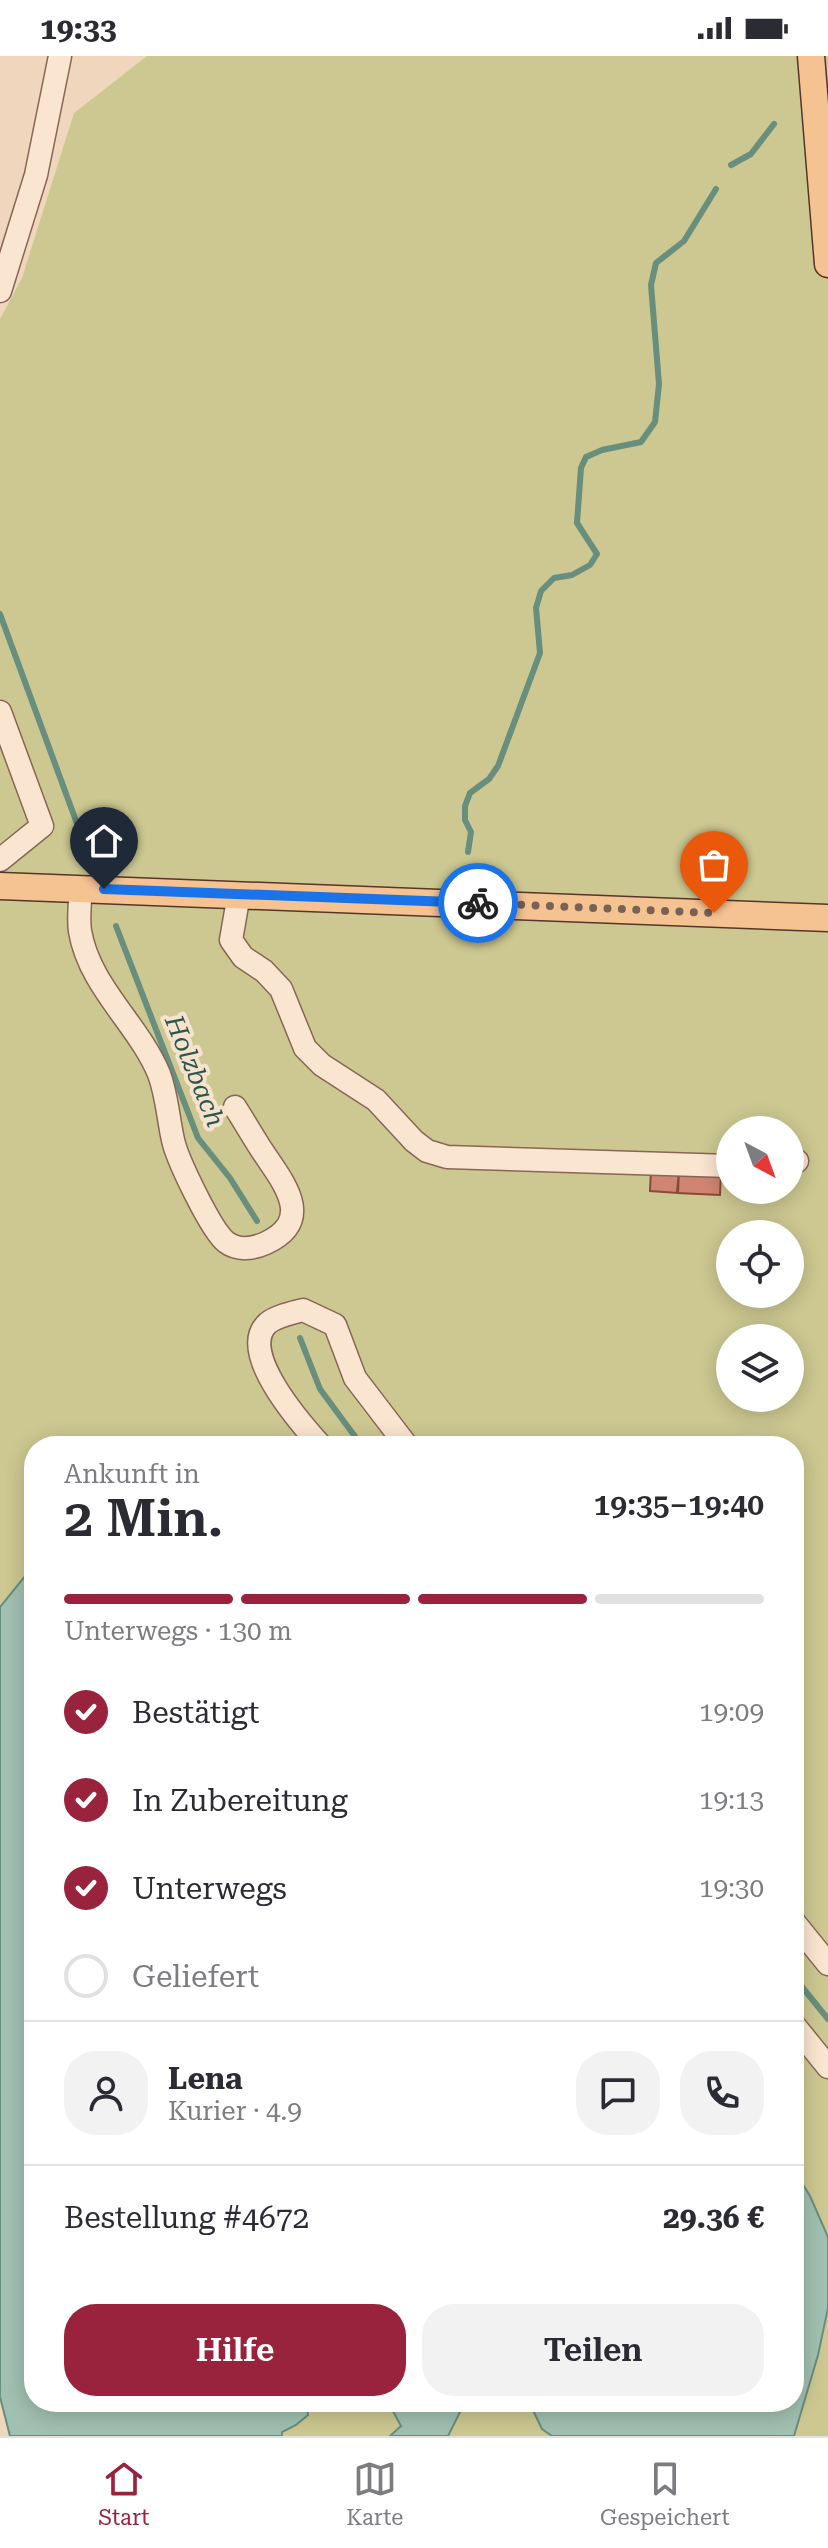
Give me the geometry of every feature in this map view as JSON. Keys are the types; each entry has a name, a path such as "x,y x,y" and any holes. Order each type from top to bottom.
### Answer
{"main road":[{"path":"811,56 828,264"},
{"path":"0,886 828,918"}],"street":[{"path":"0,291 36,175 60,56"},
{"path":"0,712 42,826 0,860"},
{"path":"81,888 80,931 93,968 159,1074 173,1143 181,1162 215,1230 224,1241 234,1247 257,1247 285,1231 292,1219 292,1205 282,1180 235,1107"},
{"path":"239,894 231,940 243,957 264,971 281,989 305,1048 322,1065 376,1100 427,1151 462,1158 716,1166"},
{"path":"313,1436 273,1383 261,1356 260,1336 267,1324 303,1310 335,1325 355,1378 399,1436"},
{"path":"804,1934 828,1964"},
{"path":"804,2037 828,2067"}],"shaded area":[{"path":"147,56 828,56 828,2237 804,2186 804,1436 24,1436 24,1577 0,1607 0,319 22,278 74,113"},
{"path":"24,1577 24,2412 308,2412 296,2425 282,2432 282,2436 10,2436 0,2397 0,1607"},
{"path":"804,2186 828,2237 828,2308 804,2402"},
{"path":"828,2308 828,2436 794,2436 801,2412 804,2412"},
{"path":"308,2412 393,2412 401,2426 390,2436 282,2436 282,2432 308,2415"},
{"path":"393,2412 460,2412 448,2436 390,2436 401,2426"},
{"path":"460,2412 534,2412 542,2428 552,2436 448,2436"},
{"path":"534,2412 801,2412 794,2436 552,2436 542,2429"}],"building":[{"path":"651,1169 679,1170 678,1193 650,1191"},
{"path":"679,1170 716,1172 716,1195 677,1193"}],"waterway":[{"path":"731,165 751,154 774,124"},
{"path":"468,852 471,832 465,820 465,806 470,793 489,779 498,766 540,653 536,608 541,591 554,578 572,575 590,565 597,554 577,523 581,468 586,457 602,450 641,442 655,422 659,384 651,285 656,263 684,241 716,189"},
{"name":"Holzbach","path":"0,614 90,859"},
{"name":"Holzbach","path":"116,926 198,1138 230,1178 257,1221"},
{"name":"Holzbach","path":"300,1338 320,1389 355,1436"},
{"name":"Holzbach","path":"804,1989 828,2019"}],"way so far":[{"path":"478,903 714,913"}],"route":[{"path":"104,889 478,903"}]}
